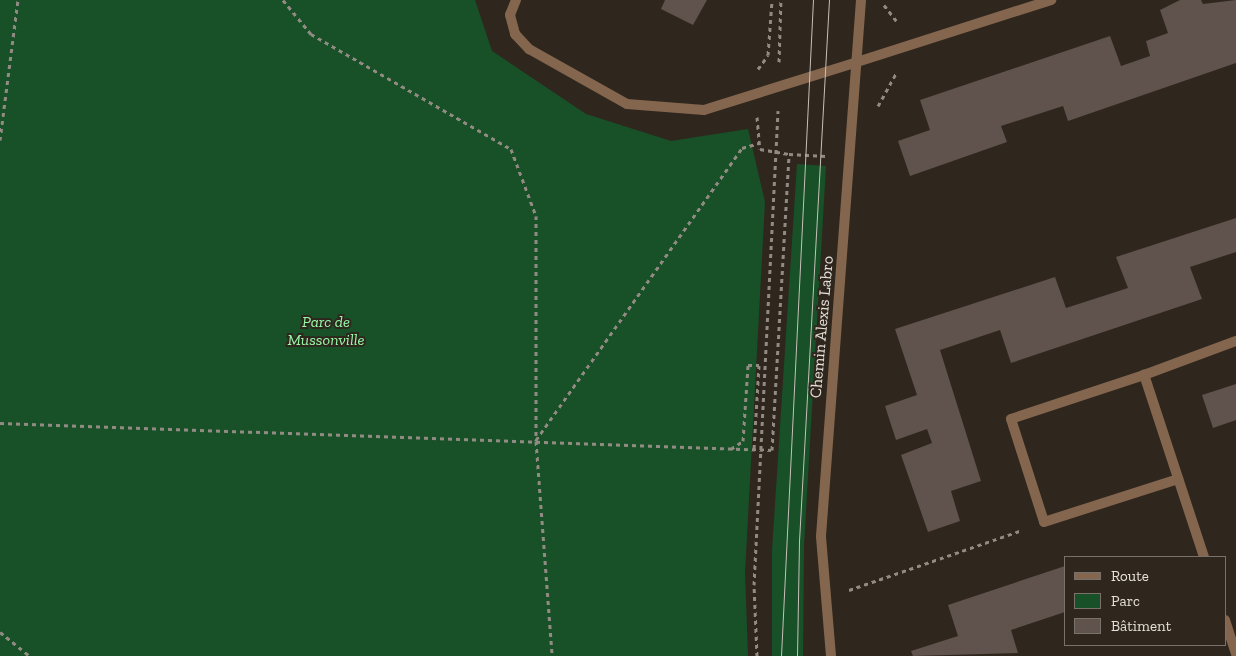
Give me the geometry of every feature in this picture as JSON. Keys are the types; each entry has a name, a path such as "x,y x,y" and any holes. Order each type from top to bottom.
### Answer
{"street":[{"path":"516,0 510,15 515,34 529,49 628,104 704,110 1051,0"},
{"name":"Chemin Alexis Labro","path":"831,656 823,599 821,536 852,158 861,0"},
{"path":"1178,479 1044,522 1011,419 1144,375 1236,341"},
{"path":"1144,375 1204,556"},
{"path":"1226,623 1236,654"}],"path":[{"path":"0,140 18,0"},
{"path":"283,0 311,34 511,149 536,216 536,441 552,656"},
{"path":"756,656 754,584 777,199 773,153 778,87 781,0"},
{"path":"877,109 885,88 897,79 900,25 883,0"},
{"path":"536,441 742,148 759,143"},
{"path":"0,423 772,450 789,154 852,158"},
{"path":"730,449 744,441 748,365 759,365 754,449"},
{"path":"823,599 1044,522"},
{"path":"0,632 30,656"}],"green space":[{"name":"Parc de Mussonville","path":"0,0 475,0 492,51 586,114 671,141 748,129 765,202 745,573 748,656 0,656"},
{"path":"797,164 826,166 804,546 803,656 772,656 772,551"}],"building":[{"path":"665,0 707,0 693,25 661,9"},
{"path":"1180,0 1201,0 1203,4 1236,0 1236,63 1068,121 1063,106 1001,126 1007,142 910,176 898,141 930,130 920,100 1110,36 1121,66 1150,56 1146,41 1168,33 1160,10"},
{"path":"1236,218 1236,252 1190,267 1202,299 1011,363 1000,330 940,350 981,481 951,491 960,521 928,532 901,455 932,443 927,429 896,440 885,406 917,395 895,329 1055,277 1066,308 1128,288 1116,257"},
{"path":"1236,384 1236,420 1213,428 1202,395"},
{"path":"1064,566 1064,612 1011,630 1018,653 913,656 911,651 958,636 948,605"}],"tram line":[{"path":"781,656 813,0"},
{"path":"797,656 799,541 829,0"}]}
